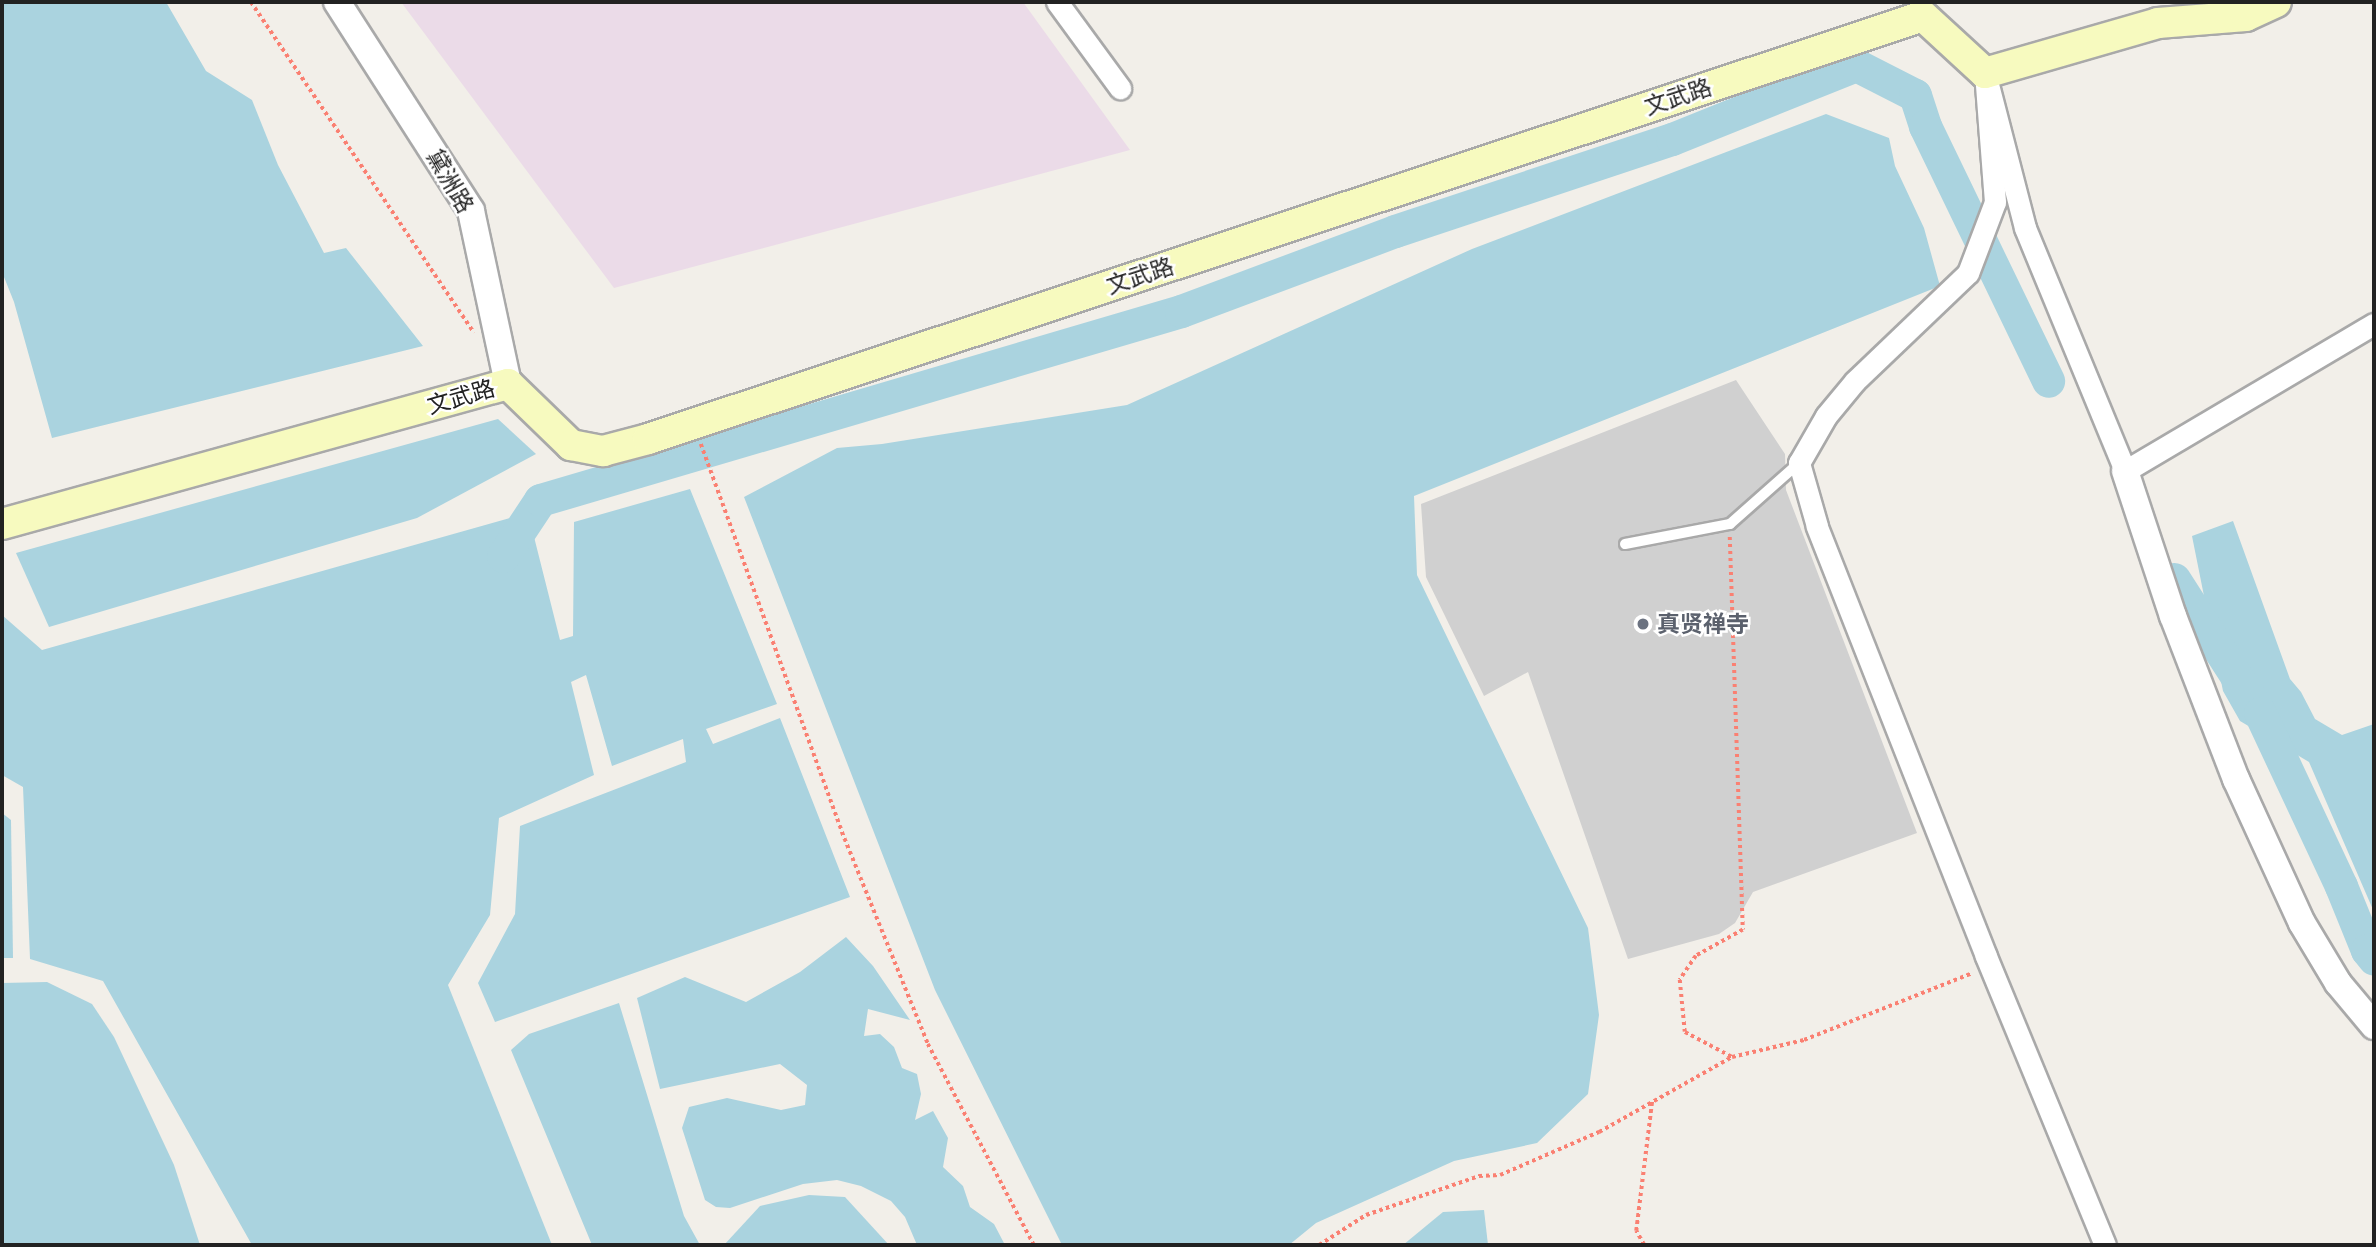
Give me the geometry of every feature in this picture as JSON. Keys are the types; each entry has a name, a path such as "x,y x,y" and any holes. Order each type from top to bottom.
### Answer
{"main road":[{"path":"1985,73 2158,23 2246,16 2276,2"},
{"name":"文武路","path":"2,524 508,384 571,445 603,451 648,439 1921,9 1985,73"}],"street":[{"name":"黛洲路","path":"337,2 471,211 508,384"},
{"path":"1057,2 1120,88"},
{"path":"1985,73 1994,202 1968,274 1855,380 1826,416 1799,463 1817,526 1991,968 2105,1245"},
{"path":"1985,73 2025,228 2125,471 2173,616 2236,779 2302,923 2338,983 2374,1026"},
{"path":"2125,471 2374,324"}],"lane":[{"path":"1625,544 1730,524 1799,463"}],"path":[{"path":"251,2 477,337"},
{"path":"699,438 842,832 928,1044 1034,1245"},
{"path":"1730,524 1743,930 1696,956 1680,980 1685,1031 1732,1057"},
{"path":"1320,1245 1366,1215 1456,1182 1479,1176 1500,1175 1599,1132 1732,1057 1804,1040 1991,968"},
{"path":"1644,1245 1636,1231 1652,1100"}],"shaded area":[{"path":"401,2 1023,2 1130,150 614,288"},
{"name":"真贤禅寺","path":"1736,380 1785,454 1786,490 1917,833 1753,892 1735,923 1719,934 1628,959 1528,672 1484,696 1426,577 1421,504"}],"water":[{"path":"2,2 166,2 206,71 252,100 278,165 324,253 346,248 423,346 52,438 14,302 2,272"},
{"path":"1826,114 1889,138 1895,166 1924,228 1940,286 1414,496 1417,575 1588,928 1599,1015 1588,1094 1537,1143 1454,1161 1316,1223 1289,1245 1062,1245 935,990 744,497 837,448 882,444 1127,405 1472,249"},
{"path":"498,419 536,454 417,518 49,627 16,553"},
{"path":"690,489 777,704 706,729 713,744 780,718 850,897 495,1022 478,983 515,914 520,826 686,762 683,739 612,766 586,675 571,682 594,775 499,818 490,915 448,985 552,1245 252,1245 103,981 30,959 23,787 2,775 2,615 42,650 528,513 560,640 573,636 574,522"},
{"path":"2233,521 2290,679 2301,692 2315,719 2342,735 2374,724 2374,912 2309,762 2240,721 2223,691 2192,536"},
{"path":"2,813 11,820 13,958 2,958"},
{"path":"846,937 873,966 910,1020 868,1009 864,1036 880,1034 894,1047 902,1068 917,1074 921,1094 915,1120 933,1111 948,1138 943,1167 963,1186 970,1207 994,1224 1005,1245 917,1245 905,1217 891,1201 861,1186 837,1180 803,1184 730,1208 716,1207 705,1200 682,1128 689,1107 727,1098 781,1110 805,1105 807,1085 780,1064 660,1089 637,998 685,977 746,1002 800,972"},
{"path":"47,982 92,1004 114,1037 174,1165 200,1245 2,1245 2,983"},
{"path":"619,1003 684,1216 700,1245 592,1245 511,1050 529,1034"},
{"path":"809,1195 845,1197 889,1245 724,1245 760,1206"},
{"path":"1484,1210 1488,1245 1403,1245 1443,1212"}],"waterway":[{"path":"503,556 540,500 1181,311 1395,231 1672,139 1856,65 1915,95 1925,126 2048,381"},
{"path":"2174,579 2260,713 2341,886 2367,950 2374,959"}],"place":[{"name":"真贤禅寺","path":"1643,624"}]}
